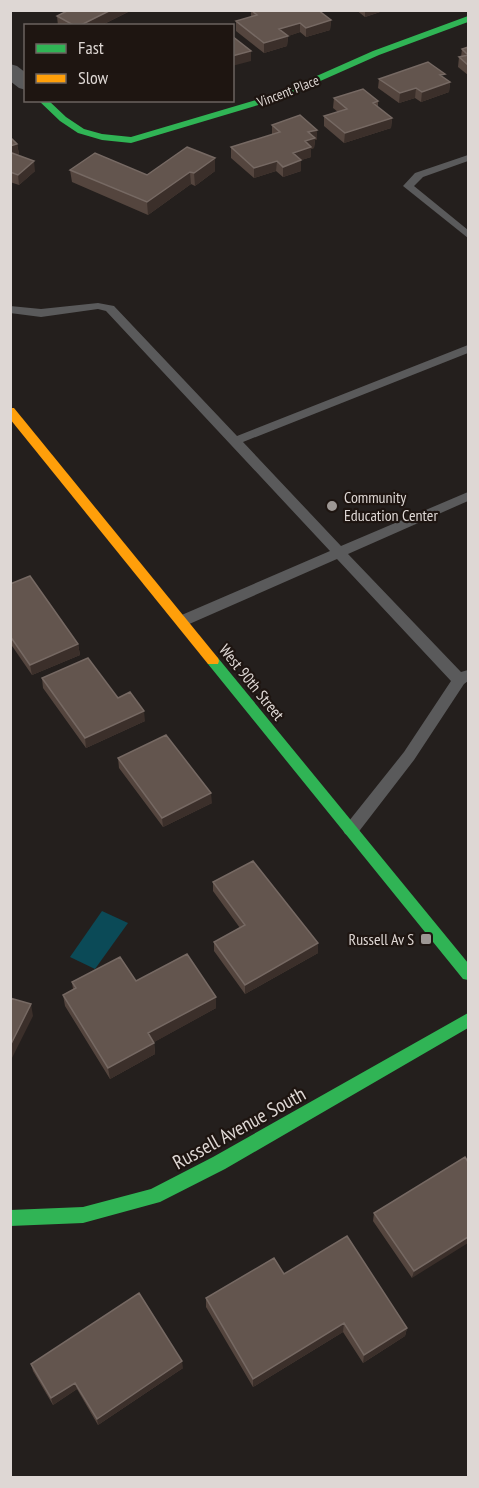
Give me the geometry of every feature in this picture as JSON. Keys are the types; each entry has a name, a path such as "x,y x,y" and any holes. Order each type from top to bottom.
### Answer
{"street":[{"name":"Vincent Place","path":"44,102 66,123 82,133 106,139 131,140 279,96 376,53 468,19"},
{"path":"10,70 24,82"},
{"name":"West 90th Street","path":"10,411 468,974"},
{"name":"Russell Avenue South","path":"10,1218 83,1215 154,1196 219,1163 468,1020"}],"lane":[{"path":"468,158 419,175 408,186 468,235"},
{"path":"10,309 41,314 98,306 110,309 340,552 464,678 409,756 351,830"},
{"path":"236,441 468,349"},
{"path":"182,621 468,496"}],"water":[{"path":"102,911 128,923 95,969 70,957"}],"building":[{"path":"69,10 111,10 83,24 71,24 57,16"},
{"path":"251,10 318,10 331,20 306,28 300,23 279,29 288,36 264,43 236,21 257,15"},
{"path":"234,38 251,51 234,55"},
{"path":"468,47 468,55 462,49"},
{"path":"468,55 468,65 459,57"},
{"path":"428,62 445,74 440,75 450,82 422,92 416,88 400,93 379,79"},
{"path":"363,89 378,101 373,103 392,118 345,133 324,116 347,109 334,98"},
{"path":"300,115 317,130 308,132 315,138 305,141 311,147 293,153 301,160 283,167 277,161 254,168 231,147 280,132 272,125"},
{"path":"10,137 17,144 10,146"},
{"path":"187,147 215,158 194,173 190,172 147,202 70,170 95,153 147,175"},
{"path":"10,151 34,161 18,175 10,172"},
{"path":"30,576 78,644 30,665 10,636 10,584"},
{"path":"88,658 118,698 130,692 144,711 85,738 42,678"},
{"path":"166,735 211,793 162,818 118,758"},
{"path":"253,861 318,943 245,985 214,942 245,925 213,882"},
{"path":"187,954 216,997 148,1033 154,1043 108,1068 63,995 76,988 72,982 120,957 136,981"},
{"path":"10,998 31,1004 10,1046"},
{"path":"465,1157 468,1162 468,1237 414,1271 374,1213"},
{"path":"347,1236 407,1328 364,1355 344,1323 253,1379 206,1298 274,1258 284,1274"},
{"path":"139,1293 182,1361 97,1419 75,1383 51,1398 31,1364"}],"traffic: fast":[{"path":"44,102 81,131 102,137 131,140 279,96 376,53 468,19"},
{"path":"213,661 468,974"},
{"path":"10,1218 83,1215 154,1196 219,1163 468,1020"}],"traffic: slow":[{"path":"10,411 213,661"}],"place":[{"name":"Community Education Center","path":"332,506"},
{"name":"Russell Av S","path":"426,939"}]}
